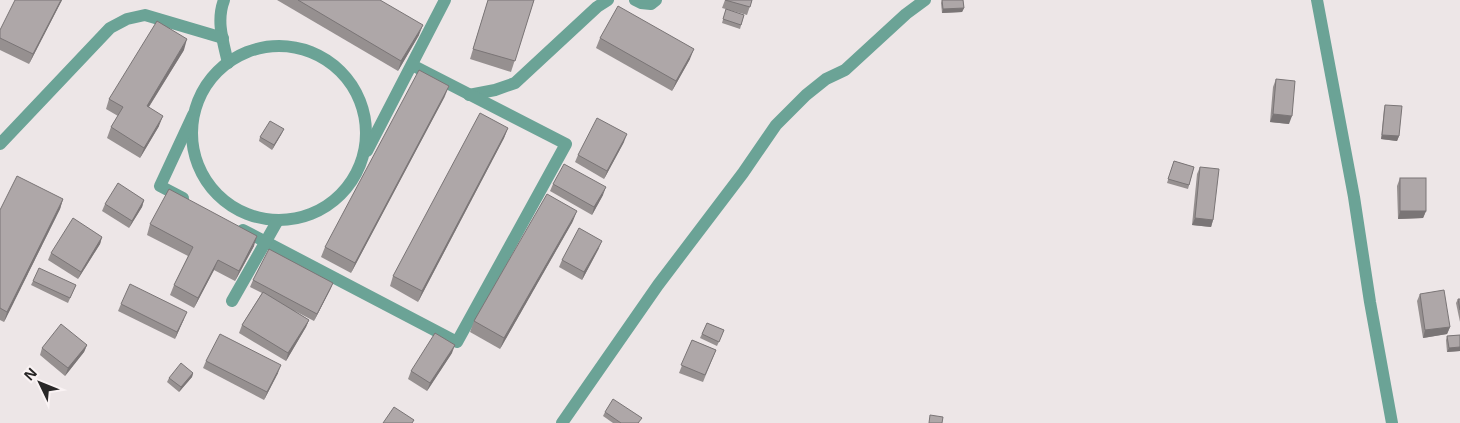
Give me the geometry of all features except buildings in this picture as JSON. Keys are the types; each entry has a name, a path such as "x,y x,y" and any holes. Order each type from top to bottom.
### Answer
{"street":[{"path":"224,0 220,11 228,62"},
{"path":"193,115 192,139 196,162 207,184 223,201 244,214 266,220 290,220 314,214 334,201 350,184 445,0"},
{"path":"469,95 495,90 514,83 597,7 608,0"},
{"path":"635,0 651,4 656,0"},
{"path":"562,423 658,285 776,125 806,95 826,79 845,70 906,14 925,0"},
{"path":"1317,0 1354,197 1370,302 1392,423"},
{"path":"0,144 110,28 128,19 145,15 223,38"},
{"path":"195,205 160,186 193,115 201,92 216,73 228,62 256,48 280,45 304,48 325,58 344,73 357,93 365,115 367,139 362,162"},
{"path":"230,224 457,342 566,144 412,65"},
{"path":"232,301 278,220"}]}
